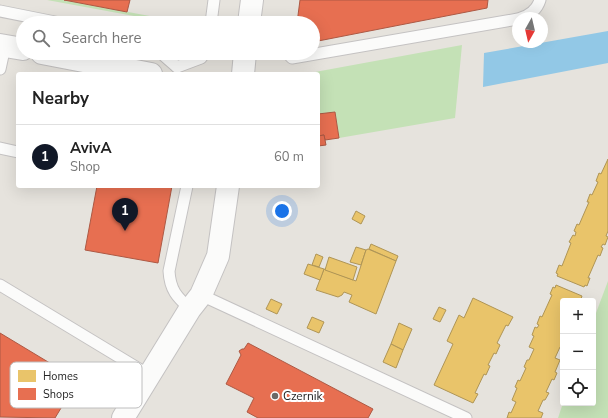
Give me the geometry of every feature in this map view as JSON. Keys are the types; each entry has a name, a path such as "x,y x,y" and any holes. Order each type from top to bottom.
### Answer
{"street":[{"path":"78,60 141,72"},
{"path":"243,72 244,60"},
{"path":"142,388 195,302 218,256 228,188"},
{"path":"123,418 129,408"}],"lane":[{"path":"212,16 214,0"},
{"path":"532,12 539,6 540,0"},
{"path":"0,11 25,16"},
{"path":"320,53 512,19"},
{"path":"0,69 9,47"},
{"path":"167,60 176,71 197,60"},
{"path":"0,148 16,152"},
{"path":"187,188 169,271 170,282 177,297 195,302 466,418"},
{"path":"0,285 128,362"},
{"path":"142,370 150,375"}],"green space":[{"path":"47,0 64,0 150,16 134,16"},
{"path":"462,45 455,118 339,138 335,112 320,114 320,72 315,72"},
{"path":"608,281 608,418 558,418 562,406 596,406 596,313"}],"water":[{"path":"608,31 608,63 483,87 484,53 512,48 548,48 548,42"}],"building: Homes":[{"path":"608,159 608,231 606,236 608,237 605,245 603,244 601,247 603,248 600,256 598,255 588,278 590,278 587,286 585,285 584,287 557,276 558,274 556,273 559,265 562,266 571,243 569,242 573,235 575,236 576,232 574,231 577,224 579,225 589,202 587,202 590,194 592,195 598,182 596,181 599,173 601,174"},
{"path":"356,211 365,216 361,224 352,219"},
{"path":"371,244 398,256 396,261 369,249"},
{"path":"356,247 366,250 361,265 350,262"},
{"path":"368,249 396,261 376,314 349,302 352,295 344,292 338,297 316,290 324,269 356,281 366,250"},
{"path":"316,254 323,257 319,267 312,265"},
{"path":"329,257 357,267 353,280 325,270"},
{"path":"308,264 324,269 320,280 304,274"},
{"path":"556,285 582,296 581,298 560,298 560,347 555,358 560,360 555,372 557,373 554,380 552,379 546,392 549,393 545,400 543,400 538,411 543,413 541,418 507,418 516,402 512,400 517,388 515,387 518,380 520,381 526,368 524,367 527,360 529,360 534,349 529,347 534,336 532,335 535,327 537,328 539,325 537,324 540,316 542,317 552,295 550,294 553,287 555,288"},
{"path":"473,298 513,317 508,326 506,325 497,343 500,345 496,354 494,353 488,365 490,366 486,375 484,374 475,393 478,394 473,403 434,385 453,344 447,341 459,315 464,318"},
{"path":"271,299 282,304 277,314 266,309"},
{"path":"439,307 446,310 440,322 433,319"},
{"path":"312,317 324,322 319,333 307,328"},
{"path":"399,323 412,329 403,350 391,344"},
{"path":"391,344 403,350 396,368 383,362"}],"building: Shops":[{"path":"64,0 130,0 127,12"},
{"path":"300,0 488,0 487,8 320,41 320,16 298,16"},
{"path":"335,112 339,138 325,140 324,135 320,136 320,114"},
{"path":"324,135 326,145 320,146 320,136"},
{"path":"97,188 172,188 158,263 85,250"},
{"path":"0,333 48,362 10,362 10,408 61,408 55,418 0,417"},
{"path":"248,343 373,409 368,418 258,418 247,412 254,398 226,384 241,355 239,351 244,349"}],"place":[{"name":"AvivA","path":"125,231"},
{"name":"Czernik","path":"275,396"}]}
